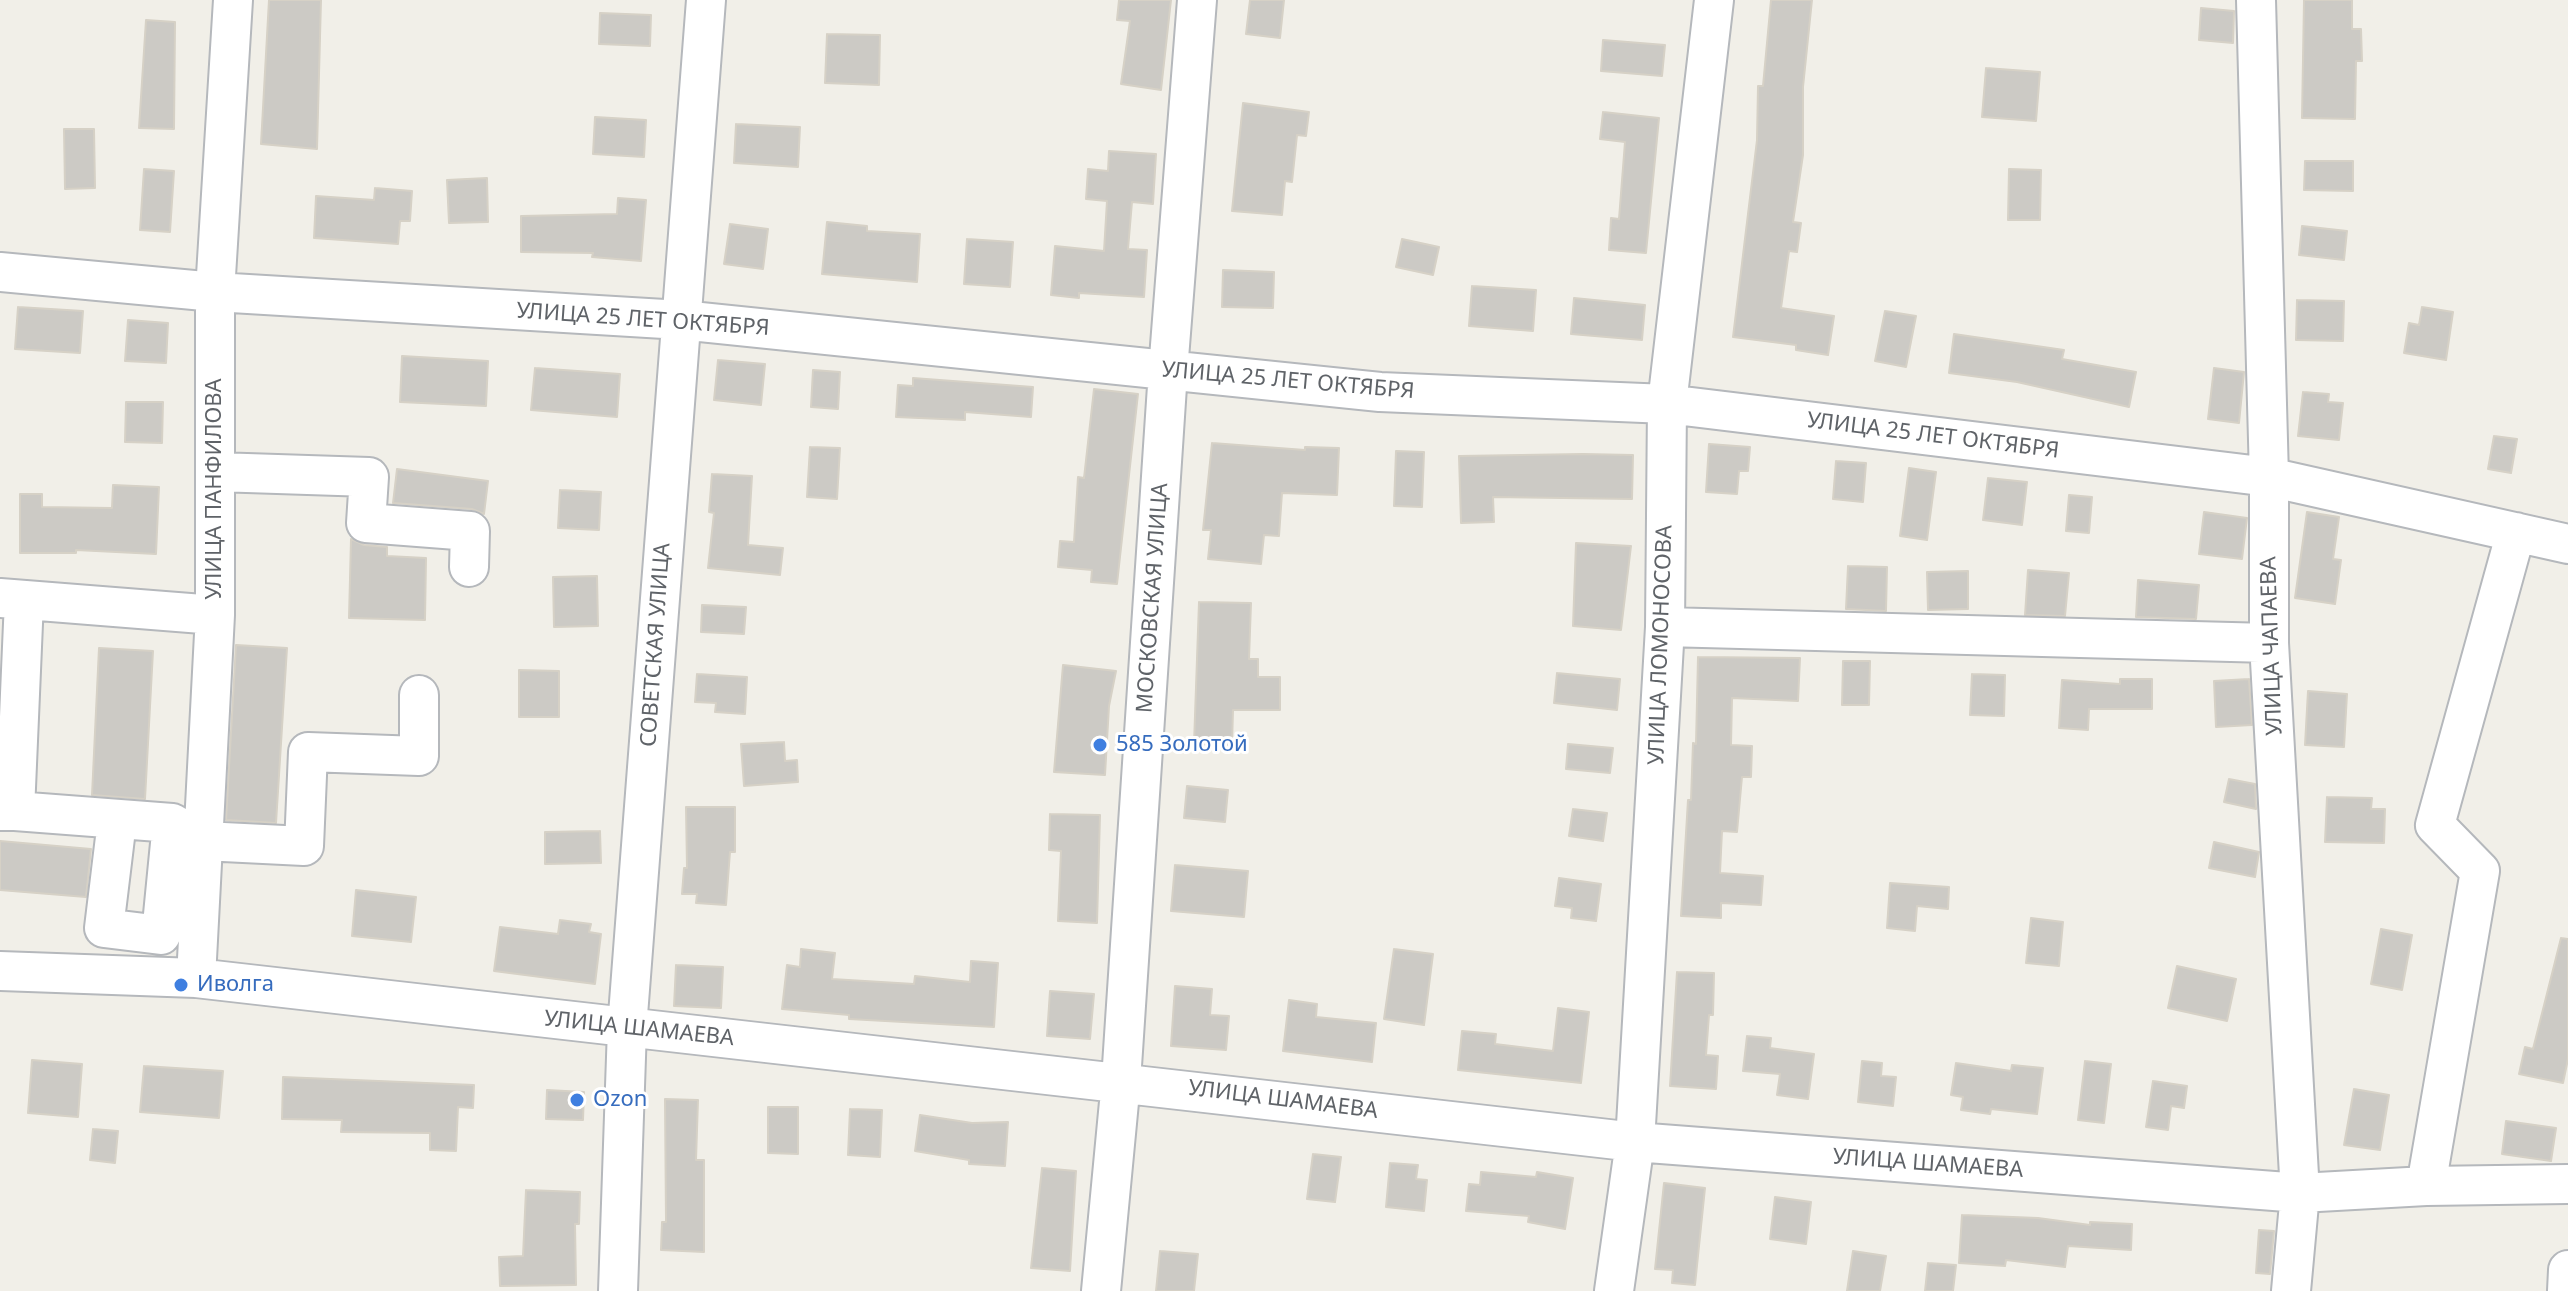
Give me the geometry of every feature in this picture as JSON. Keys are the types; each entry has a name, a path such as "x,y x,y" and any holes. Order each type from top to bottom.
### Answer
{"street":[{"name":"УЛИЦА ПАНФИЛОВА","path":"196,978 187,832 215,615 215,292 233,0"},
{"name":"СОВЕТСКАЯ УЛИЦА","path":"618,1291 627,1028 706,0"},
{"name":"МОСКОВСКАЯ УЛИЦА","path":"1101,1291 1121,1081 1168,371 1197,0"},
{"name":"УЛИЦА ЛОМОНОСОВА","path":"1614,1291 1635,1142 1665,627 1667,404 1714,0"},
{"name":"УЛИЦА ЧАПАЕВА","path":"2256,0 2269,477 2269,643 2300,1193 2291,1291"},
{"name":"УЛИЦА 25 ЛЕТ ОКТЯБРЯ","path":"0,272 215,292 681,320 1380,392 1667,404 2269,477 2568,544"},
{"path":"216,472 369,477 366,523 470,531 469,567"},
{"path":"2426,1186 2480,871 2435,825 2516,532"},
{"path":"215,615 12,599 7,811 117,821 304,846 308,752 419,756 419,695"},
{"path":"1665,627 2269,643"},
{"path":"117,821 104,928 161,935 187,832"},
{"name":"УЛИЦА ШАМАЕВА","path":"0,971 196,978 1121,1081 1635,1142 2300,1193 2426,1186 2568,1184"},
{"path":"2567,1291 2568,1270"}],"building":[{"path":"269,0 321,0 317,149 261,144"},
{"path":"1119,0 1171,0 1161,90 1121,84 1130,21 1117,20"},
{"path":"1250,0 1284,0 1280,38 1246,34"},
{"path":"1771,0 1812,0 1803,87 1803,155 1793,222 1801,223 1797,252 1789,251 1781,308 1834,316 1828,355 1796,350 1796,345 1733,337 1757,140 1758,86 1763,86"},
{"path":"2304,0 2352,0 2352,29 2361,29 2362,61 2356,61 2355,119 2302,118"},
{"path":"2201,8 2234,11 2233,43 2199,40"},
{"path":"600,13 651,15 650,46 599,44"},
{"path":"146,20 175,22 174,129 139,128"},
{"path":"827,34 880,35 879,85 825,83"},
{"path":"1603,40 1665,45 1662,76 1601,71"},
{"path":"1986,68 2040,72 2036,121 1982,117"},
{"path":"1243,103 1309,112 1306,136 1297,135 1292,182 1285,181 1282,215 1232,211"},
{"path":"1603,112 1659,118 1646,253 1609,250 1611,218 1619,219 1625,142 1600,139"},
{"path":"595,117 646,120 644,157 593,154"},
{"path":"736,124 800,127 798,167 734,163"},
{"path":"64,129 94,129 95,188 65,189"},
{"path":"1109,151 1156,154 1153,204 1132,202 1128,249 1147,250 1144,297 1079,293 1079,298 1051,295 1055,246 1104,251 1107,201 1086,199 1088,169 1108,171"},
{"path":"2305,161 2353,161 2353,191 2304,190"},
{"path":"144,169 174,171 170,232 140,230"},
{"path":"2009,169 2041,170 2040,220 2008,220"},
{"path":"487,178 488,222 449,223 447,180"},
{"path":"375,188 412,191 410,221 400,221 398,244 314,238 316,196 374,200"},
{"path":"618,198 646,200 641,261 592,257 593,253 521,252 521,216 617,214"},
{"path":"827,222 867,226 867,231 920,234 917,282 822,274"},
{"path":"730,224 768,229 763,269 724,264"},
{"path":"2302,226 2347,231 2344,260 2299,255"},
{"path":"967,239 1013,242 1010,287 964,284"},
{"path":"1402,239 1439,247 1433,275 1396,267"},
{"path":"1223,270 1274,272 1273,308 1222,307"},
{"path":"1472,286 1536,290 1533,331 1469,326"},
{"path":"1574,298 1645,305 1642,340 1571,334"},
{"path":"2297,300 2344,301 2343,341 2296,340"},
{"path":"18,307 83,311 80,353 15,349"},
{"path":"2422,307 2453,312 2446,360 2404,353 2409,323 2419,325"},
{"path":"1885,311 1916,316 1906,367 1875,361"},
{"path":"128,320 168,323 166,363 125,361"},
{"path":"1954,334 2064,350 2062,359 2136,372 2129,407 2017,382 1949,373"},
{"path":"402,356 488,361 486,406 400,402"},
{"path":"718,360 765,364 761,405 714,400"},
{"path":"535,368 620,374 617,417 531,410"},
{"path":"2214,368 2244,372 2239,423 2208,419"},
{"path":"813,370 840,372 838,409 811,407"},
{"path":"913,378 1033,387 1031,417 965,412 965,420 896,417 898,385 913,386"},
{"path":"1094,389 1138,394 1117,584 1091,582 1092,570 1058,567 1060,541 1074,542 1078,477 1084,478"},
{"path":"2303,392 2329,394 2328,402 2343,403 2339,440 2298,436"},
{"path":"126,402 163,402 162,443 125,442"},
{"path":"2494,436 2517,439 2511,473 2488,469"},
{"path":"1212,443 1305,450 1305,447 1339,448 1337,495 1282,493 1279,536 1264,535 1261,564 1208,559 1211,530 1203,530"},
{"path":"1709,444 1750,447 1748,471 1739,471 1737,494 1706,492"},
{"path":"810,447 840,448 837,499 807,497"},
{"path":"1396,451 1424,452 1422,507 1394,506"},
{"path":"1633,455 1632,499 1493,497 1494,522 1461,523 1459,456"},
{"path":"1836,461 1866,463 1863,502 1833,499"},
{"path":"1909,468 1936,472 1927,540 1900,536"},
{"path":"397,469 488,481 484,514 472,509 393,503"},
{"path":"712,474 752,476 748,545 783,548 780,575 708,568 714,513 709,512"},
{"path":"1988,478 2027,482 2022,525 1983,520"},
{"path":"113,485 159,487 156,554 76,550 76,553 20,553 20,494 42,494 42,507 112,508"},
{"path":"560,490 601,492 599,530 558,528"},
{"path":"2069,495 2092,497 2089,533 2066,531"},
{"path":"2204,512 2247,518 2242,559 2199,554"},
{"path":"2307,512 2339,517 2333,559 2341,560 2335,604 2295,598"},
{"path":"351,539 364,545 387,547 387,556 426,558 425,620 349,618"},
{"path":"1576,543 1631,546 1621,630 1573,626"},
{"path":"1848,566 1887,567 1886,611 1846,609"},
{"path":"2028,570 2069,573 2065,616 2025,615"},
{"path":"1968,571 1968,609 1928,610 1927,572"},
{"path":"597,576 598,626 554,627 553,577"},
{"path":"2138,580 2199,585 2196,619 2136,617"},
{"path":"1199,602 1251,603 1249,659 1258,659 1258,677 1280,677 1280,710 1233,710 1232,745 1194,744"},
{"path":"702,605 746,607 744,634 701,632"},
{"path":"236,645 287,648 276,823 226,820"},
{"path":"99,648 153,651 145,799 92,795"},
{"path":"1698,657 1800,658 1798,701 1732,698 1731,745 1752,746 1751,777 1742,777 1737,832 1722,831 1720,873 1763,876 1761,905 1721,903 1721,918 1681,916 1693,743 1696,744"},
{"path":"1843,661 1870,661 1869,705 1842,705"},
{"path":"1063,665 1116,671 1109,706 1105,775 1054,772"},
{"path":"519,670 559,671 559,717 519,717"},
{"path":"1557,673 1620,679 1617,710 1554,703"},
{"path":"697,674 747,677 745,714 715,712 716,703 695,702"},
{"path":"1972,674 2005,675 2004,716 1970,715"},
{"path":"2120,679 2152,679 2152,709 2089,709 2088,730 2059,728 2062,680 2120,684"},
{"path":"2249,679 2252,725 2216,727 2214,681"},
{"path":"2308,691 2347,694 2344,747 2305,745"},
{"path":"784,742 785,761 797,760 798,782 744,786 741,744"},
{"path":"1568,744 1613,748 1610,773 1566,769"},
{"path":"2229,779 2255,784 2256,809 2224,802"},
{"path":"1187,786 1228,790 1225,822 1184,818"},
{"path":"2327,797 2372,798 2371,809 2385,809 2384,843 2325,842"},
{"path":"686,807 735,807 735,852 730,852 726,905 696,903 697,894 682,894 684,868 687,868"},
{"path":"1573,809 1607,813 1603,841 1569,836"},
{"path":"1050,814 1100,815 1097,923 1058,921 1061,851 1049,850"},
{"path":"600,831 601,863 545,864 545,832"},
{"path":"0,841 91,849 86,897 0,890"},
{"path":"2214,842 2259,852 2255,877 2209,868"},
{"path":"1175,865 1248,871 1244,917 1171,911"},
{"path":"1559,878 1601,884 1596,921 1571,918 1572,908 1555,906"},
{"path":"1890,883 1949,887 1948,909 1917,906 1915,931 1887,928"},
{"path":"356,890 416,897 411,942 352,936"},
{"path":"2031,918 2063,922 2059,966 2026,963"},
{"path":"560,920 591,924 589,932 601,934 595,984 494,971 500,927 558,934"},
{"path":"2381,929 2412,935 2402,990 2371,984"},
{"path":"2561,938 2568,939 2568,1059 2563,1083 2519,1074 2525,1047 2533,1049"},
{"path":"801,949 835,953 832,979 914,984 915,976 970,982 971,961 998,963 994,1027 849,1019 849,1015 782,1009 787,965 800,967"},
{"path":"1394,949 1433,954 1424,1025 1384,1019"},
{"path":"676,965 723,967 721,1008 674,1006"},
{"path":"2177,966 2236,979 2227,1021 2168,1008"},
{"path":"1677,972 1714,973 1713,1015 1709,1015 1706,1055 1718,1056 1716,1089 1670,1086"},
{"path":"1175,986 1212,989 1210,1015 1229,1016 1226,1050 1171,1046"},
{"path":"1050,991 1094,994 1090,1039 1047,1036"},
{"path":"1289,1000 1317,1004 1316,1017 1376,1023 1372,1062 1283,1051"},
{"path":"1558,1008 1589,1012 1581,1083 1458,1070 1462,1031 1496,1034 1495,1044 1553,1051"},
{"path":"1747,1036 1771,1038 1770,1048 1814,1054 1808,1099 1777,1095 1780,1074 1743,1071"},
{"path":"32,1060 82,1064 78,1117 28,1113"},
{"path":"1862,1061 1882,1063 1881,1076 1896,1077 1893,1106 1858,1102"},
{"path":"2085,1061 2111,1064 2104,1123 2078,1120"},
{"path":"1956,1063 2011,1071 2012,1065 2043,1068 2037,1114 1991,1109 1990,1114 1961,1110 1963,1097 1951,1095"},
{"path":"144,1066 223,1071 219,1118 140,1112"},
{"path":"283,1077 474,1085 473,1108 458,1107 456,1151 430,1150 430,1133 341,1132 342,1120 282,1119"},
{"path":"2153,1081 2187,1086 2184,1108 2171,1106 2168,1130 2146,1127"},
{"path":"2354,1089 2389,1095 2380,1150 2344,1145"},
{"path":"547,1090 584,1092 583,1120 546,1119"},
{"path":"665,1099 698,1100 696,1160 704,1160 704,1252 661,1250 662,1222 666,1222"},
{"path":"768,1107 798,1107 798,1154 768,1153"},
{"path":"850,1109 882,1110 880,1157 848,1155"},
{"path":"920,1115 972,1123 1008,1122 1005,1166 969,1164 969,1160 915,1151"},
{"path":"2506,1121 2556,1128 2551,1161 2502,1154"},
{"path":"93,1129 118,1131 115,1163 90,1160"},
{"path":"1313,1154 1341,1157 1335,1202 1307,1199"},
{"path":"1390,1163 1418,1165 1416,1179 1427,1180 1424,1211 1386,1207"},
{"path":"1042,1168 1076,1171 1070,1271 1031,1268"},
{"path":"1481,1172 1536,1177 1537,1172 1573,1178 1565,1229 1528,1222 1529,1216 1466,1211 1469,1184 1480,1185"},
{"path":"1664,1183 1705,1188 1695,1285 1672,1283 1673,1270 1655,1269"},
{"path":"526,1190 580,1192 579,1224 575,1224 576,1285 500,1286 499,1257 523,1256"},
{"path":"1775,1197 1811,1202 1806,1244 1770,1239"},
{"path":"1962,1215 2038,1218 2090,1225 2090,1222 2132,1224 2131,1250 2068,1246 2065,1267 2006,1260 2005,1266 1959,1263"},
{"path":"2259,1230 2274,1231 2270,1274 2256,1273"},
{"path":"1160,1251 1198,1254 1194,1291 1156,1291"},
{"path":"1853,1251 1886,1256 1880,1291 1847,1291"},
{"path":"1928,1263 1956,1265 1953,1291 1925,1291"}],"place":[{"name":"585 Золотой","path":"1100,745"},
{"name":"Иволга","path":"181,985"},
{"name":"Ozon","path":"577,1100"}]}
